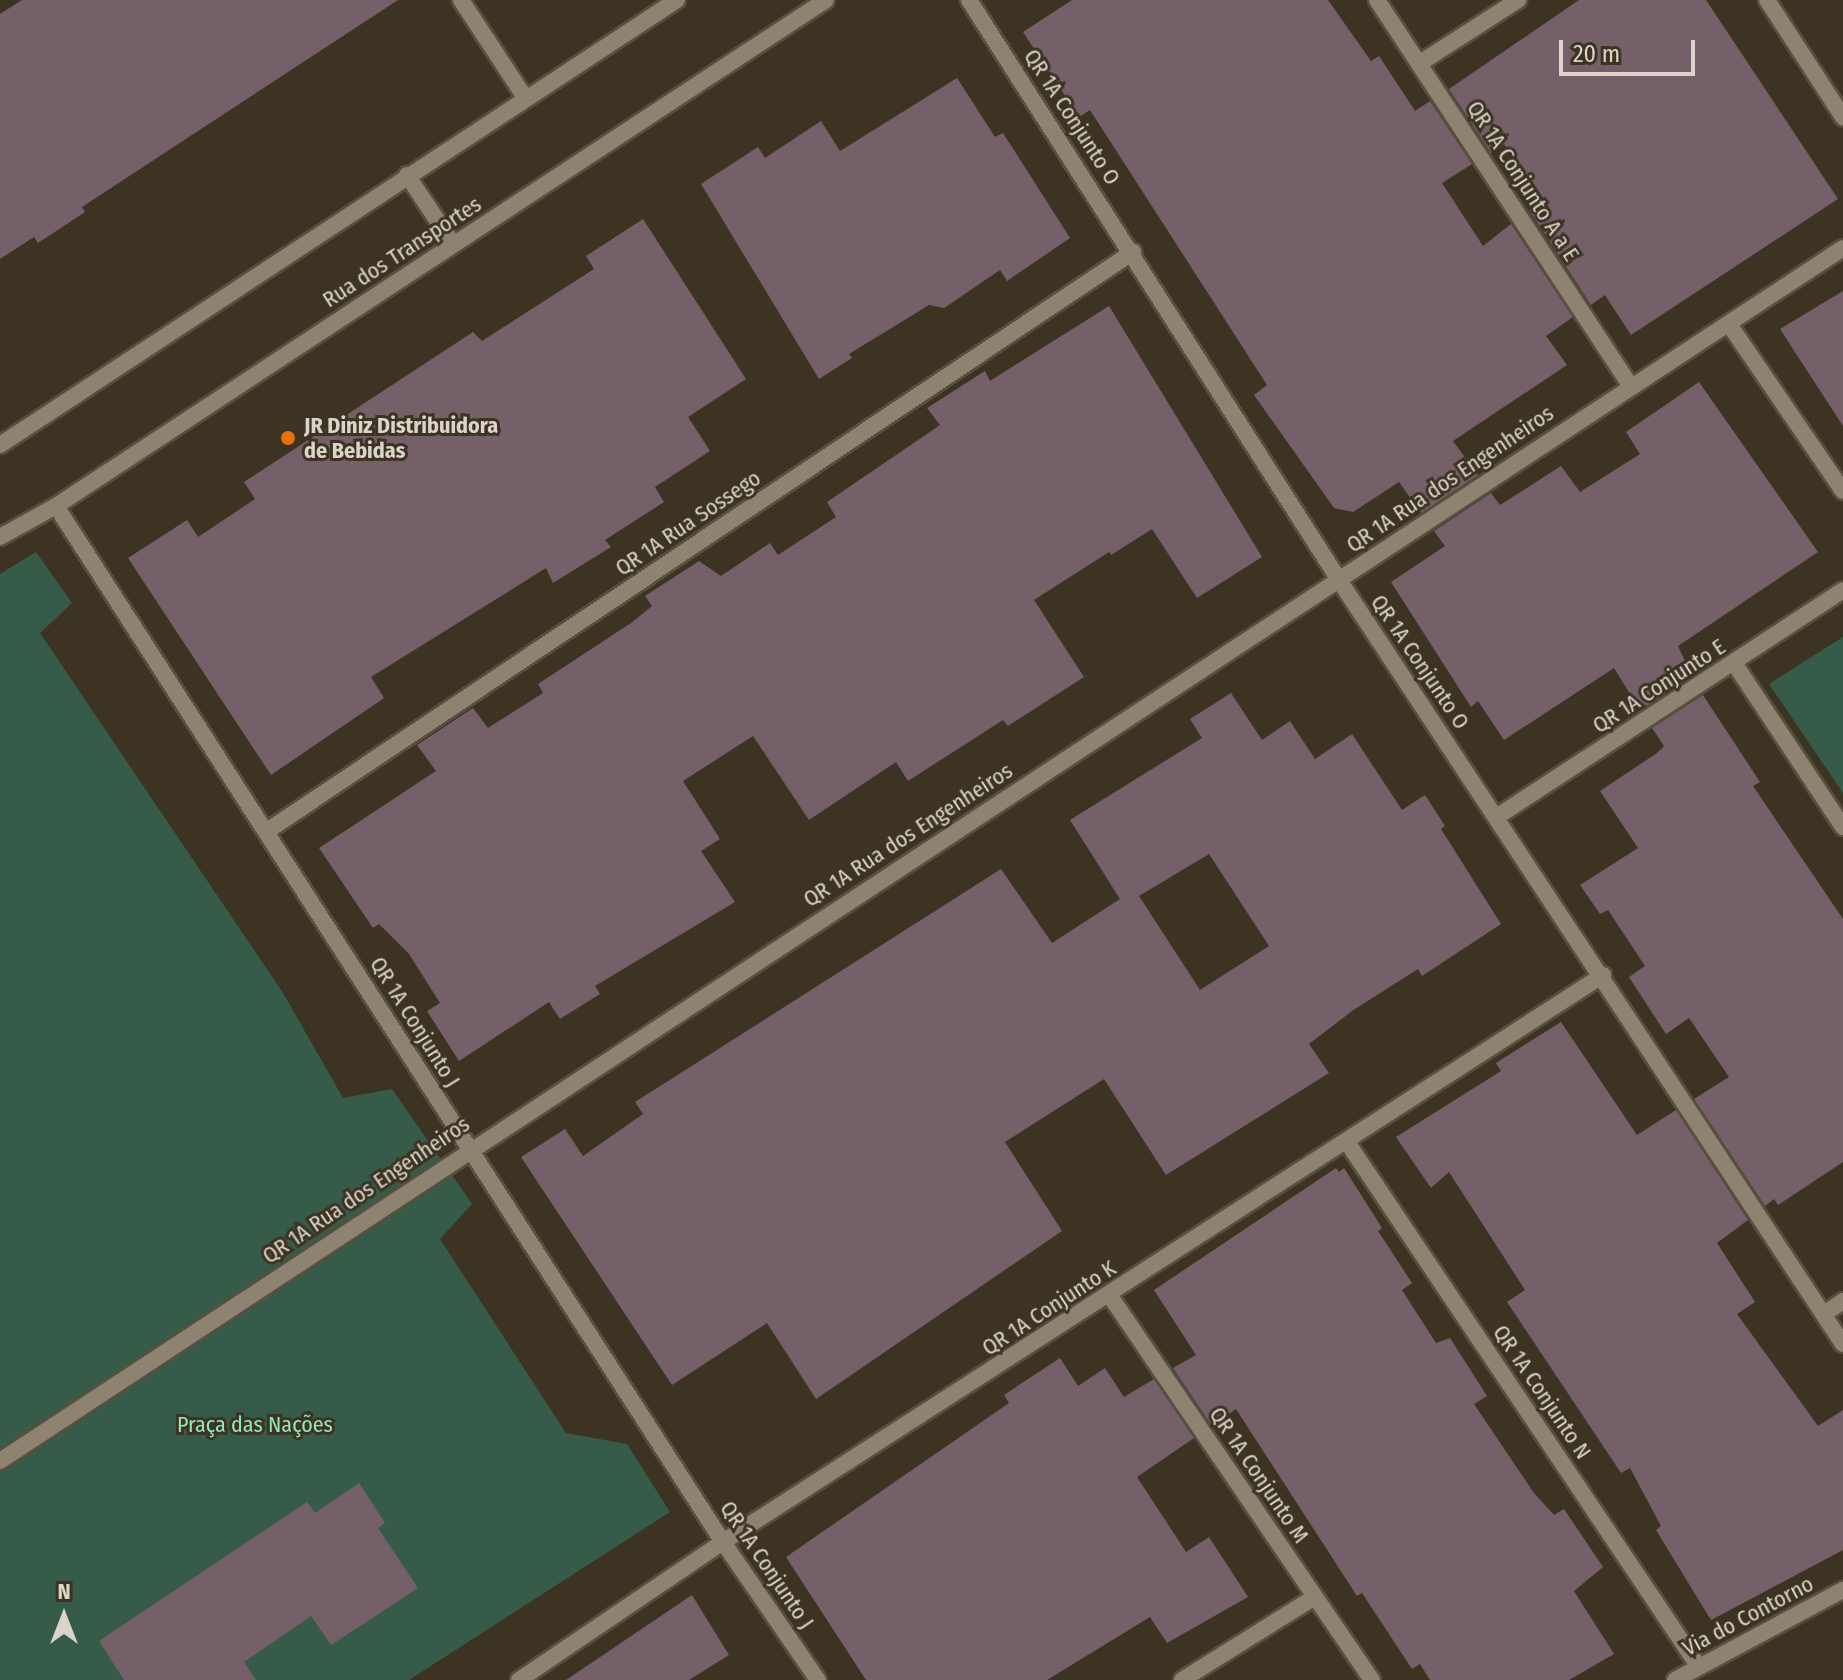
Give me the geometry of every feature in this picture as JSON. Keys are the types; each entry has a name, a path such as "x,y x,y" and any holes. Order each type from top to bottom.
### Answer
{"street":[{"path":"461,0 526,99"},
{"path":"0,445 677,0"},
{"name":"Rua dos Transportes","path":"0,537 56,506 826,0"},
{"name":"QR 1A Conjunto O","path":"969,0 1133,252 1339,580 1603,975 1843,1344"},
{"name":"QR 1A Conjunto A a E","path":"1377,0 1631,386"},
{"path":"1420,63 1518,0"},
{"path":"1767,0 1843,117"},
{"path":"407,175 453,244"},
{"name":"QR 1A Rua dos Engenheiros","path":"0,1461 469,1148 1843,248"},
{"name":"QR 1A Rua Sossego","path":"267,831 1133,252"},
{"path":"1729,324 1843,491"},
{"name":"QR 1A Conjunto J","path":"56,506 723,1542 818,1680"},
{"name":"QR 1A Conjunto E","path":"1498,816 1843,590"},
{"path":"1734,663 1843,827"},
{"name":"QR 1A Conjunto K","path":"519,1680 723,1542 1110,1296 1603,975"},
{"name":"QR 1A Conjunto N","path":"1347,1142 1699,1667"},
{"name":"QR 1A Conjunto M","path":"1110,1296 1372,1680"},
{"path":"1824,1314 1843,1301"},
{"name":"Via do Contorno","path":"1675,1680 1843,1590"},
{"path":"1182,1680 1315,1597"}],"green space":[{"name":"Praça das Nações","path":"36,552 72,603 40,633 283,993 343,1098 392,1089 472,1204 440,1239 566,1433 627,1444 670,1512 409,1680 0,1680 0,574"},
{"path":"1843,637 1843,793 1769,684"}],"building":[{"path":"22,0 398,0 82,207 85,212 38,243 34,237 0,259 0,14"},
{"path":"1072,0 1328,0 1371,61 1379,56 1415,111 1430,101 1472,164 1442,183 1483,246 1511,224 1573,317 1546,336 1567,365 1453,441 1478,475 1421,513 1399,482 1353,512 1334,508 1254,395 1267,385 1090,110 1079,117 1023,32"},
{"path":"1579,0 1706,0 1838,199 1631,335 1605,295 1591,305 1529,210 1542,200 1504,144 1491,153 1449,89"},
{"path":"957,78 995,137 1003,133 1070,238 1007,281 1000,270 944,308 929,305 849,354 852,358 819,379 701,184 758,147 765,158 821,121 840,151"},
{"path":"643,219 746,379 688,417 710,451 655,487 664,502 605,540 611,547 553,583 546,568 371,677 384,698 271,775 128,558 187,520 198,537 255,499 244,482 473,332 482,341 594,269 586,256"},
{"path":"1843,291 1843,426 1780,329"},
{"path":"1109,306 1262,557 1197,598 1152,529 1111,555 1109,552 1034,600 1084,677 1008,726 1003,720 908,781 896,762 809,820 753,736 683,781 720,839 701,851 735,902 595,986 600,994 560,1019 549,1002 459,1061 427,1011 440,1003 409,954 379,924 373,928 319,848 436,771 417,745 473,708 488,728 543,693 538,684 631,623 652,606 645,596 699,561 721,576 770,543 778,555 836,517 827,502 940,425 927,408 985,371 990,381"},
{"path":"1699,382 1818,552 1678,646 1692,676 1640,710 1614,668 1504,740 1478,701 1471,707 1391,582 1445,546 1434,531 1491,493 1500,505 1561,466 1580,492 1640,454 1626,432"},
{"path":"1231,693 1262,740 1290,721 1315,759 1352,734 1402,810 1425,795 1445,826 1441,829 1501,924 1422,976 1418,969 1352,1011 1309,1044 1329,1073 1166,1175 1104,1079 1005,1142 1062,1231 816,1399 767,1323 672,1385 521,1157 565,1129 583,1156 643,1114 635,1102 1001,869 1052,943 1120,899 1070,820 1202,738 1190,719","holes":["1209,854 1269,946 1200,990 1139,896"]},
{"path":"1703,695 1760,782 1753,786 1843,919 1843,1162 1778,1205 1774,1199 1765,1206 1694,1099 1729,1077 1689,1018 1666,1034 1629,977 1645,966 1608,910 1600,914 1580,885 1638,848 1600,791 1657,753 1664,746 1652,728"},
{"path":"1561,1022 1637,1135 1676,1110 1748,1220 1717,1243 1755,1302 1737,1314 1818,1426 1843,1410 1843,1550 1711,1620 1656,1530 1661,1526 1630,1468 1621,1473 1507,1302 1525,1290 1449,1172 1431,1188 1396,1137 1501,1071 1496,1063"},
{"path":"1336,1168 1339,1172 1344,1168 1382,1228 1378,1231 1412,1283 1402,1290 1436,1343 1450,1338 1487,1396 1474,1404 1534,1493 1554,1515 1564,1509 1603,1567 1574,1591 1614,1654 1569,1680 1430,1680 1420,1664 1412,1669 1362,1593 1357,1596 1236,1409 1212,1426 1173,1368 1196,1355 1154,1290"},
{"path":"1060,1358 1078,1386 1105,1368 1124,1397 1154,1379 1194,1438 1137,1477 1186,1552 1209,1537 1248,1597 1167,1643 1150,1617 1047,1680 866,1680 786,1557 1009,1403 1004,1395"},
{"path":"359,1483 385,1523 378,1528 418,1588 331,1645 311,1616 244,1662 256,1680 124,1680 99,1641 307,1502 315,1513"},
{"path":"692,1595 729,1655 689,1680 566,1680"}],"place":[{"name":"JR Diniz Distribuidora de Bebidas","path":"288,438"}]}
